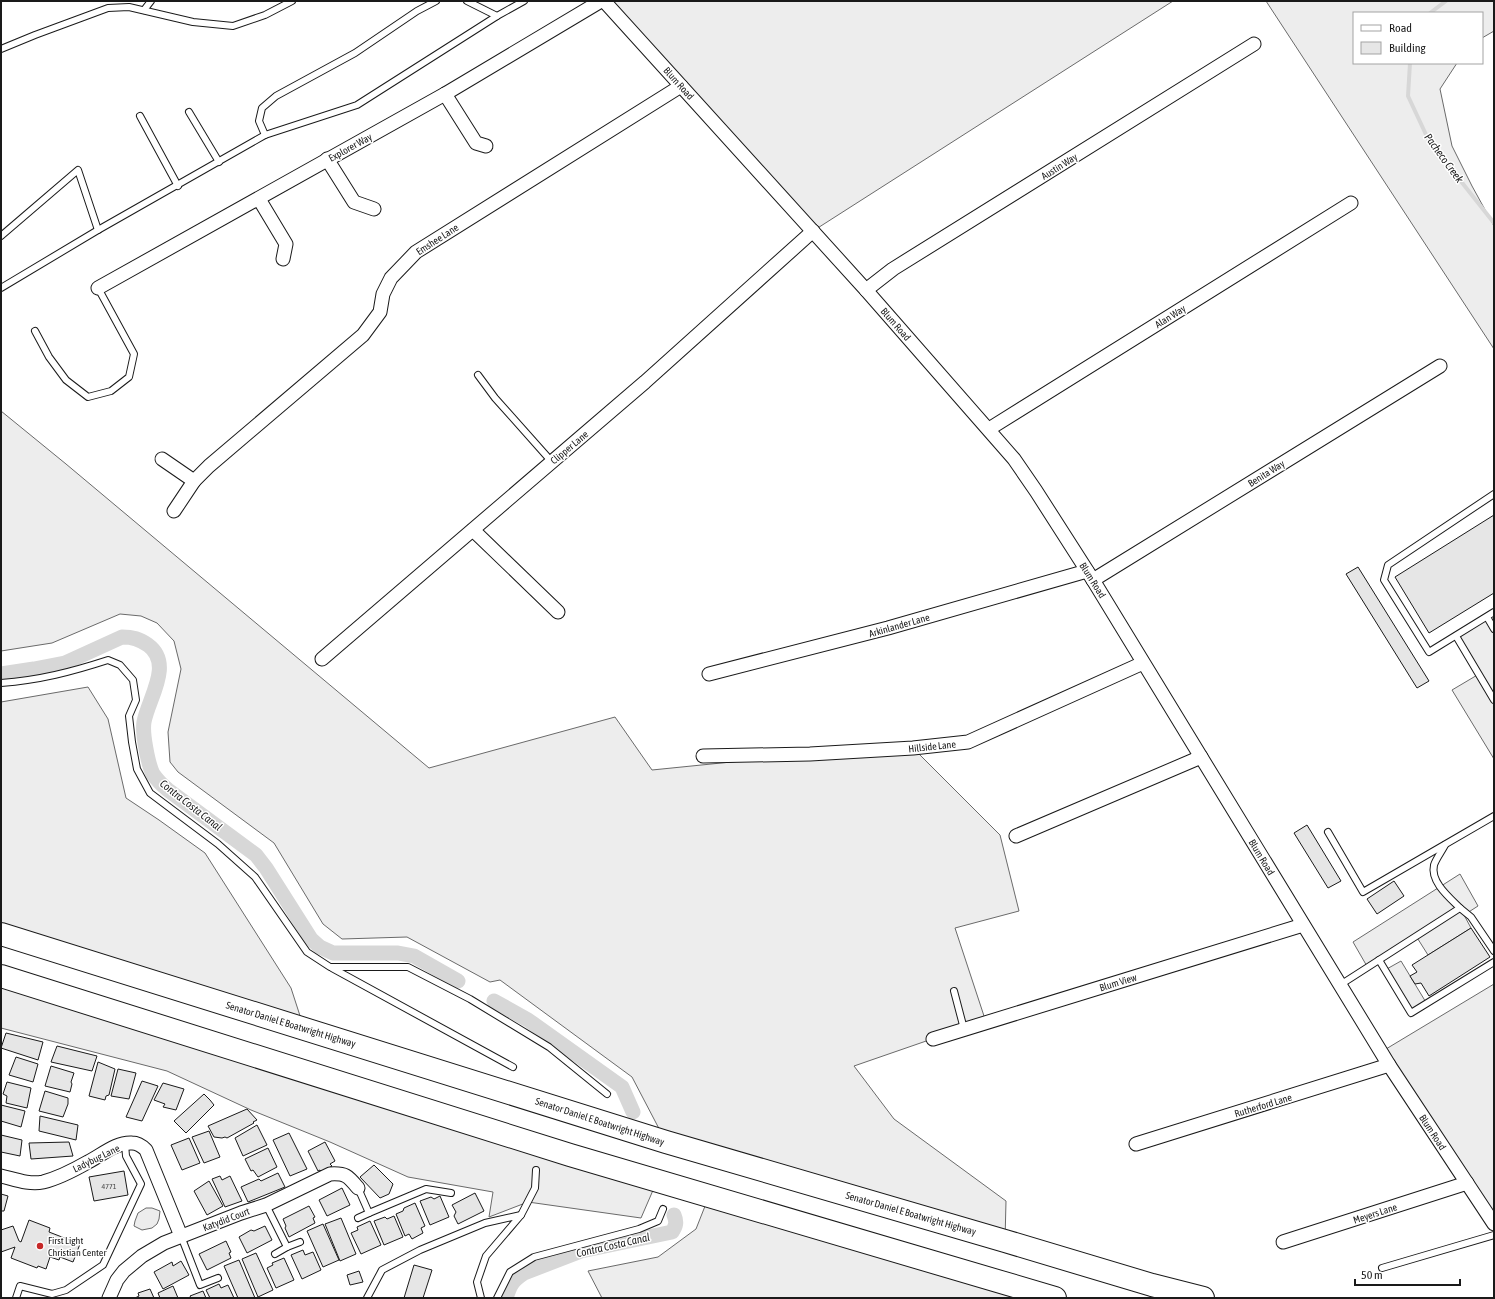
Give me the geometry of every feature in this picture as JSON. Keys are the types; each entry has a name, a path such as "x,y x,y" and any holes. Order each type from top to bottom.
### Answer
{"highway":[{"name":"Senator Daniel E Boatwright Highway","path":"1,934 666,1142 998,1238 1152,1285 1203,1298"},
{"path":"1,976 570,1155 1054,1298"}],"street":[{"name":"Explorer Way","path":"98,288 445,94 601,1"},
{"name":"Blum Road","path":"604,1 866,290 1014,459 1036,490 1090,576 1389,1065 1494,1224"},
{"name":"Austin Way","path":"866,290 893,269 1254,44"},
{"name":"Emshee Lane","path":"174,511 194,481 209,466 363,335 380,312 383,294 391,278 416,252 681,86"},
{"path":"445,94 476,143 486,146"},
{"path":"327,159 354,202 374,209"},
{"path":"259,199 286,244 282,259"},
{"name":"Alan Way","path":"989,429 1351,203"},
{"name":"Clipper Lane","path":"322,659 645,382 813,231"},
{"name":"Benita Way","path":"1090,576 1440,366"},
{"path":"162,459 194,481"},
{"path":"473,530 558,612"},
{"name":"Arkinlander Lane","path":"709,674 1090,576"},
{"name":"Hillside Lane","path":"703,756 818,753 913,748 968,742 1143,663"},
{"path":"1016,836 1201,757"},
{"name":"Blum View","path":"932,1038 1303,924"},
{"name":"Rutherford Lane","path":"1136,1144 1389,1065"},
{"name":"Ladybug Lane","path":"1,1176 27,1182 42,1182 88,1162 116,1146 132,1143 141,1146 146,1150 181,1236"},
{"name":"Katydid Court","path":"109,1298 117,1280 124,1271 142,1256 181,1236 266,1205 330,1174 341,1173 348,1176 358,1188"},
{"name":"Meyers Lane","path":"1284,1242 1467,1183"}],"lane":[{"path":"144,10 151,1"},
{"path":"1,49 108,8 129,7 193,22 233,26 265,15 292,1"},
{"path":"265,135 259,121 262,108 276,96 355,53 417,11 436,1"},
{"path":"467,1 497,16"},
{"path":"1,288 98,230 178,186 265,135 357,105 497,16 524,1"},
{"path":"189,112 219,162"},
{"path":"140,116 178,186"},
{"path":"1,236 78,170 98,230"},
{"path":"35,332 49,357 66,380 88,397 110,392 130,377 134,354 98,288"},
{"path":"478,375 495,398 552,462"},
{"path":"1494,494 1388,565 1384,580 1429,652 1494,612"},
{"path":"1487,617 1494,629"},
{"path":"1456,636 1494,700"},
{"path":"1,683 31,681 74,672 108,660 120,665 133,680 136,700 129,716 132,742 137,769 150,793 218,844 254,877 306,952 513,1067"},
{"path":"1328,832 1363,892 1494,816"},
{"path":"1446,844 1434,865 1434,876 1444,892 1471,917 1494,951"},
{"path":"1340,985 1460,908"},
{"path":"1379,960 1411,1014 1494,962"},
{"path":"330,966 408,967 470,1000 550,1047 607,1094"},
{"path":"954,991 964,1029"},
{"path":"16,1298 20,1286 52,1294 66,1290 103,1265 141,1184 126,1156 125,1144"},
{"path":"481,1298 478,1282 486,1256 521,1215 535,1188 536,1170"},
{"path":"358,1188 369,1213"},
{"path":"358,1218 426,1189 451,1193"},
{"path":"266,1205 287,1247"},
{"path":"497,1298 510,1272 534,1257 639,1229 658,1221 663,1209"},
{"path":"367,1298 382,1270 420,1250 485,1223 521,1215"},
{"path":"1382,1268 1494,1235"},
{"path":"181,1236 200,1285 218,1278"},
{"path":"275,1254 300,1242"}],"shaded area":[{"path":"604,1 1173,1 813,231"},
{"path":"1266,1 1494,1 1494,31 1483,37 1483,12 1353,12 1353,64 1456,64 1440,89 1452,146 1494,226 1494,349"},
{"path":"1,411 429,768 615,717 652,770 810,754 913,748 1000,835 1019,911 955,928 986,1022 854,1066 894,1119 1006,1201 1005,1241 666,1142 632,1077 500,980 490,982 407,937 342,939 323,924 274,843 178,772 170,762 168,732 181,669 174,641 157,623 141,616 120,614 52,643 1,651"},
{"path":"1494,612 1494,759 1452,690 1479,674 1456,636"},
{"path":"88,687 108,719 126,798 205,853 291,988 304,1028 1,934 1,702"},
{"path":"1460,874 1478,906 1464,915 1471,928 1428,955 1416,936 1368,968 1353,942"},
{"path":"1401,961 1427,1004 1411,1013 1385,970"},
{"path":"1,976 657,1181 641,1218 528,1202 489,1217 493,1192 408,1177 330,1142 251,1110 167,1071 1,1028"},
{"path":"1494,984 1494,1224 1381,1052"},
{"path":"709,1196 1055,1298 602,1298 588,1271 658,1257 696,1229"},
{"path":"146,1208 152,1208 160,1211 159,1219 157,1224 152,1228 142,1230 134,1226 138,1213"}],"building":[{"path":"1494,515 1494,593 1429,633 1395,577"},
{"path":"1358,567 1429,681 1417,688 1346,574"},
{"path":"1307,825 1341,881 1328,888 1294,833"},
{"path":"1394,881 1404,896 1377,914 1367,899"},
{"path":"1471,928 1490,957 1429,996 1421,983 1415,984 1410,976 1417,972 1412,965"},
{"path":"6,1033 43,1042 38,1060 1,1048"},
{"path":"57,1046 97,1056 92,1071 51,1062"},
{"path":"16,1057 38,1064 33,1082 9,1075"},
{"path":"98,1062 115,1069 109,1095 106,1096 105,1100 89,1096"},
{"path":"51,1066 74,1073 70,1092 45,1086"},
{"path":"118,1069 136,1073 129,1099 111,1096"},
{"path":"142,1081 158,1086 142,1121 126,1117"},
{"path":"7,1082 31,1088 27,1108 6,1103 7,1096 3,1094"},
{"path":"163,1083 184,1089 176,1110 163,1107 165,1104 154,1100"},
{"path":"45,1091 68,1098 68,1104 63,1117 39,1111"},
{"path":"204,1094 214,1105 186,1133 174,1121"},
{"path":"1,1105 25,1111 21,1127 1,1121"},
{"path":"247,1109 257,1120 253,1122 254,1123 227,1138 214,1137 208,1126"},
{"path":"40,1116 78,1125 76,1140 39,1131"},
{"path":"257,1125 267,1145 243,1156 235,1138"},
{"path":"209,1131 220,1157 204,1163 192,1137"},
{"path":"289,1133 307,1169 290,1176 273,1140"},
{"path":"1,1135 22,1140 20,1156 1,1152"},
{"path":"189,1138 200,1163 182,1170 171,1145"},
{"path":"69,1142 73,1156 31,1159 29,1143"},
{"path":"325,1142 335,1161 330,1164 332,1166 322,1172 320,1170 318,1171 308,1151"},
{"path":"268,1148 277,1167 258,1177 253,1170 251,1171 245,1159"},
{"path":"374,1165 393,1184 389,1194 380,1198 360,1177"},
{"path":"124,1171 128,1195 94,1201 89,1177"},
{"path":"278,1173 285,1187 248,1202 241,1187 259,1179 261,1181"},
{"path":"220,1176 222,1180 230,1176 242,1201 225,1207 212,1179"},
{"path":"209,1181 223,1206 207,1215 194,1191"},
{"path":"342,1188 350,1205 327,1216 319,1200"},
{"path":"475,1193 484,1211 458,1224 454,1216 456,1212 452,1205"},
{"path":"1,1194 8,1196 4,1211 1,1211"},
{"path":"440,1196 449,1217 430,1225 420,1201 431,1197 434,1199"},
{"path":"415,1203 425,1226 421,1228 423,1233 412,1239 409,1234 405,1236 396,1214"},
{"path":"309,1206 315,1217 313,1218 315,1223 289,1237 283,1219"},
{"path":"394,1216 403,1237 384,1245 374,1221 385,1217 387,1219"},
{"path":"341,1218 356,1254 340,1261 325,1224"},
{"name":"First Light Christian Center","path":"29,1220 50,1228 49,1232 80,1244 73,1262 60,1257 59,1260 50,1257 46,1269 38,1266 37,1268 11,1258 15,1247 1,1252 1,1230 13,1226 19,1241 21,1242"},
{"path":"370,1221 381,1245 361,1254 351,1233 358,1230 357,1227"},
{"path":"323,1224 339,1260 323,1267 307,1231"},
{"path":"265,1226 272,1240 247,1253 239,1237 251,1230 254,1231"},
{"path":"226,1241 231,1252 229,1253 231,1258 207,1270 199,1254"},
{"path":"303,1250 305,1255 313,1252 321,1270 302,1279 291,1255"},
{"path":"256,1253 273,1290 258,1297 242,1259"},
{"path":"284,1258 294,1280 276,1288 267,1268 273,1265 272,1263"},
{"path":"239,1260 255,1298 238,1298 224,1266"},
{"path":"181,1261 189,1275 163,1289 154,1272 172,1262 173,1266"},
{"path":"414,1265 432,1270 423,1298 404,1298"},
{"path":"359,1271 363,1282 350,1285 347,1275"},
{"path":"219,1284 221,1288 228,1285 234,1298 210,1298 206,1290"},
{"path":"173,1286 178,1298 160,1298 158,1293"},
{"path":"150,1289 154,1298 135,1298 139,1296 138,1293"},
{"path":"203,1291 206,1298 191,1298 190,1296"}],"waterway":[{"name":"Pacheco Creek","path":"1431,12 1446,1"},
{"name":"Pacheco Creek","path":"1410,64 1408,96 1429,141 1494,223"},
{"name":"Contra Costa Canal","path":"1,674 65,663 122,637 136,639 148,645 155,653 159,662 159,672 154,693 146,713 144,733 149,763 153,774 160,782 168,790 256,855 266,868 311,939 320,947 333,953 398,953 414,956 458,981"},
{"name":"Contra Costa Canal","path":"494,1001 528,1020 622,1087 633,1112"},
{"name":"Contra Costa Canal","path":"506,1298 512,1284 524,1273 581,1251 672,1232 676,1224 674,1215"}],"place":[{"name":"First Light Christian Center","path":"40,1246"}]}
